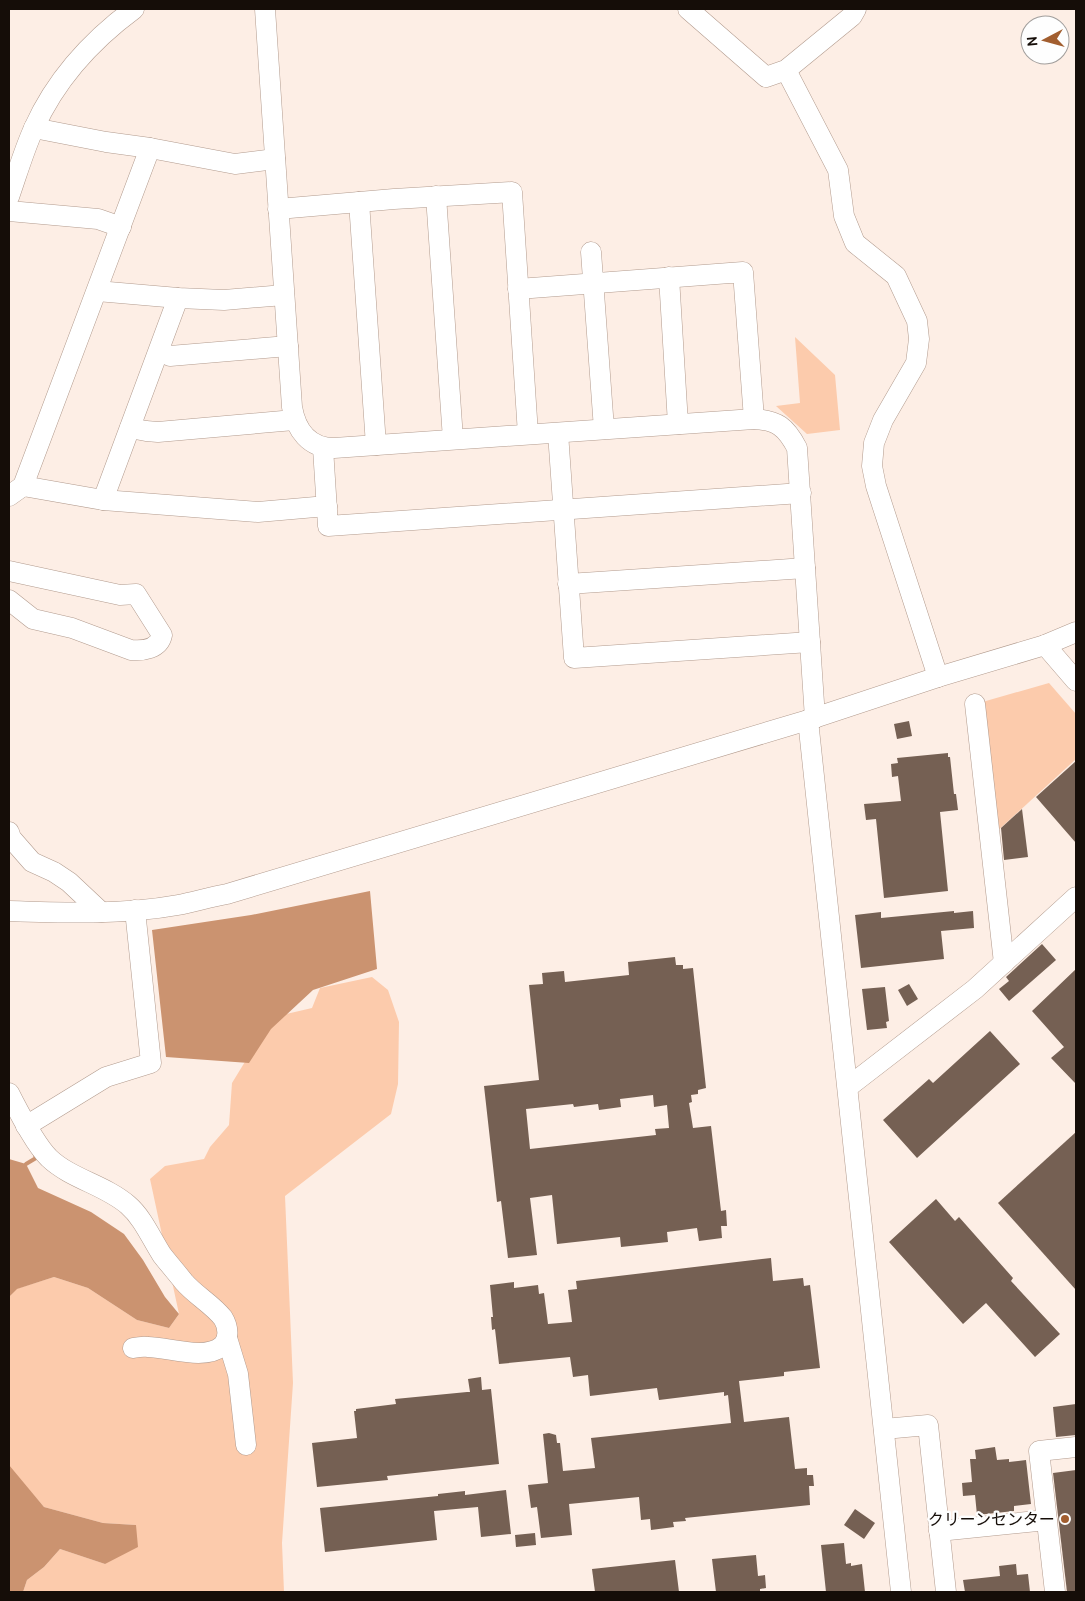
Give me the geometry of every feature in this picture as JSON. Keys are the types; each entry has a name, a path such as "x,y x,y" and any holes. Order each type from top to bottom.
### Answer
{"street":[{"path":"9,197 34,128 60,82 83,52 134,9"},
{"path":"265,9 292,407 294,420 300,431 314,444 323,448 376,445 754,419 769,420 776,423 786,430 797,448 810,642 812,719 848,1087 901,1592"},
{"path":"688,9 766,77 786,70 852,16 856,9"},
{"path":"786,70 838,170 844,216 855,243 896,276 917,321 919,339 916,363 883,420 874,443 872,466 876,486 938,677"},
{"path":"34,128 235,164 275,159"},
{"path":"150,148 121,227 16,491 258,512 327,506"},
{"path":"278,209 436,196 512,192 528,434"},
{"path":"436,196 453,439"},
{"path":"359,202 376,445"},
{"path":"9,211 98,219 121,227"},
{"path":"592,252 604,429"},
{"path":"518,289 743,272 754,419"},
{"path":"669,278 678,424"},
{"path":"96,290 178,298 224,300 284,295"},
{"path":"104,500 178,298"},
{"path":"158,351 170,356 288,346"},
{"path":"130,428 158,432 294,420"},
{"path":"558,432 574,658 810,642"},
{"path":"323,448 328,526 801,493"},
{"path":"568,584 805,568"},
{"path":"9,571 120,595 136,594 162,635 161,642 156,646 140,651 131,650 72,628 33,619 9,600"},
{"path":"9,911 101,912 135,910 178,905 226,894 812,719 938,677 1045,645 1076,632"},
{"path":"1045,645 1076,681"},
{"path":"975,704 1004,962"},
{"path":"9,832 32,862 54,872 69,882 101,912"},
{"path":"848,1087 975,989 1076,897"},
{"path":"26,1126 106,1077 151,1063 135,910"},
{"path":"9,1093 26,1126 49,1157 128,1205 141,1220 163,1256 186,1284 223,1319 227,1327 227,1338 238,1374 246,1445"},
{"path":"133,1348 147,1346 178,1352 203,1353 223,1346 227,1338"},
{"path":"884,1429 928,1425 946,1592"},
{"path":"1055,1592 1039,1451 1076,1447"},
{"path":"939,1531 1047,1520"}],"shaded area":[{"path":"795,337 835,375 840,430 807,434 776,406 800,403"},
{"path":"1049,683 1076,714 1076,759 994,834 979,703"},
{"path":"370,891 377,969 313,990 271,1029 249,1063 166,1057 152,930 251,915"},
{"path":"372,977 388,990 399,1022 398,1084 391,1114 285,1196 293,1383 282,1543 284,1592 23,1592 27,1580 44,1567 60,1549 105,1564 136,1525 103,1523 44,1507 10,1468 9,1297 16,1289 54,1277 88,1288 137,1320 169,1328 179,1314 150,1179 165,1166 204,1159 210,1147 229,1125 232,1083 257,1042 282,1015 312,1008 320,988"},
{"path":"9,1159 26,1164 38,1188 91,1212 124,1234 143,1260 165,1297 179,1314 169,1328 137,1320 88,1288 54,1277 17,1289 9,1297"},
{"path":"9,1465 44,1507 103,1523 136,1525 138,1547 105,1564 60,1549 44,1567 27,1580 23,1592 9,1592"}],"building":[{"path":"909,721 912,736 897,739 894,724"},
{"path":"948,753 958,810 940,812 948,891 884,898 876,819 866,820 864,804 901,801 898,776 892,777 891,764 898,763 897,758"},
{"path":"1076,761 1076,843 1036,797"},
{"path":"1022,809 1028,857 1004,860 1001,828"},
{"path":"954,911 954,913 973,911 974,928 941,931 944,959 861,968 855,915 881,912 881,918"},
{"path":"1042,944 1056,960 1009,1001 999,989 1009,981 1006,977"},
{"path":"675,957 676,965 683,965 683,969 693,968 706,1088 698,1090 698,1094 691,1095 692,1102 689,1103 693,1128 711,1126 721,1211 726,1210 727,1226 721,1226 722,1238 699,1241 697,1228 667,1232 668,1242 621,1247 620,1237 557,1244 552,1195 530,1198 537,1255 508,1258 501,1201 497,1202 484,1086 539,1080 529,985 543,984 542,973 564,971 565,982 629,975 628,962","holes":["653,1095 654,1107 667,1105 669,1128 655,1129 656,1135 530,1149 526,1109 573,1104 574,1107 598,1104 599,1110 621,1107 620,1099"]},
{"path":"1076,969 1076,1084 1051,1058 1064,1047 1032,1011"},
{"path":"909,984 918,999 907,1006 898,990"},
{"path":"885,987 889,1021 886,1022 887,1028 867,1030 862,989"},
{"path":"990,1031 1020,1064 917,1158 883,1120 929,1079 933,1083"},
{"path":"1076,1132 1076,1290 998,1203"},
{"path":"936,1199 955,1221 959,1217 1013,1278 1011,1281 1060,1334 1035,1357 986,1303 963,1324 889,1242"},
{"path":"771,1258 773,1281 803,1278 804,1286 810,1285 820,1368 784,1372 784,1376 739,1381 744,1422 789,1417 795,1469 807,1468 807,1475 813,1475 814,1486 809,1486 810,1505 685,1518 686,1521 673,1522 674,1527 651,1530 650,1519 641,1520 639,1497 569,1504 572,1535 541,1538 537,1507 531,1508 528,1485 548,1483 543,1434 556,1435 557,1443 560,1443 563,1471 595,1468 591,1438 731,1423 728,1395 724,1396 724,1392 659,1400 657,1388 590,1396 588,1375 573,1377 570,1357 499,1364 495,1329 492,1330 491,1317 493,1317 490,1285 514,1282 514,1288 538,1285 539,1294 544,1293 548,1324 572,1322 568,1290 577,1289 576,1281"},
{"path":"481,1377 482,1390 491,1389 499,1464 387,1476 388,1480 317,1487 312,1443 357,1438 354,1411 356,1409 396,1404 395,1399 470,1392 468,1379"},
{"path":"1076,1404 1076,1435 1056,1437 1053,1407"},
{"path":"995,1447 997,1460 1009,1459 1009,1462 1026,1460 1031,1504 1014,1506 1014,1511 977,1515 975,1495 963,1496 962,1483 972,1482 970,1459 976,1459 975,1450"},
{"path":"1076,1470 1076,1592 1067,1592 1053,1473"},
{"path":"506,1490 511,1534 481,1537 478,1507 434,1511 437,1540 325,1552 320,1508 438,1496 438,1494 465,1491 465,1495"},
{"path":"855,1509 875,1523 864,1539 844,1525"},
{"path":"535,1533 536,1545 516,1547 515,1535"},
{"path":"844,1543 846,1564 851,1563 851,1566 862,1564 865,1592 826,1592 821,1545"},
{"path":"756,1555 758,1576 765,1575 766,1588 760,1589 760,1592 716,1592 712,1559"},
{"path":"675,1560 679,1592 595,1592 592,1569"},
{"path":"1016,1564 1017,1575 1028,1574 1030,1592 965,1592 963,1580 1000,1576 999,1566"}],"waterway":[{"path":"26,1164 36,1158 35,1155"}],"place":[{"name":"クリーンセンター","path":"1065,1519"}]}
